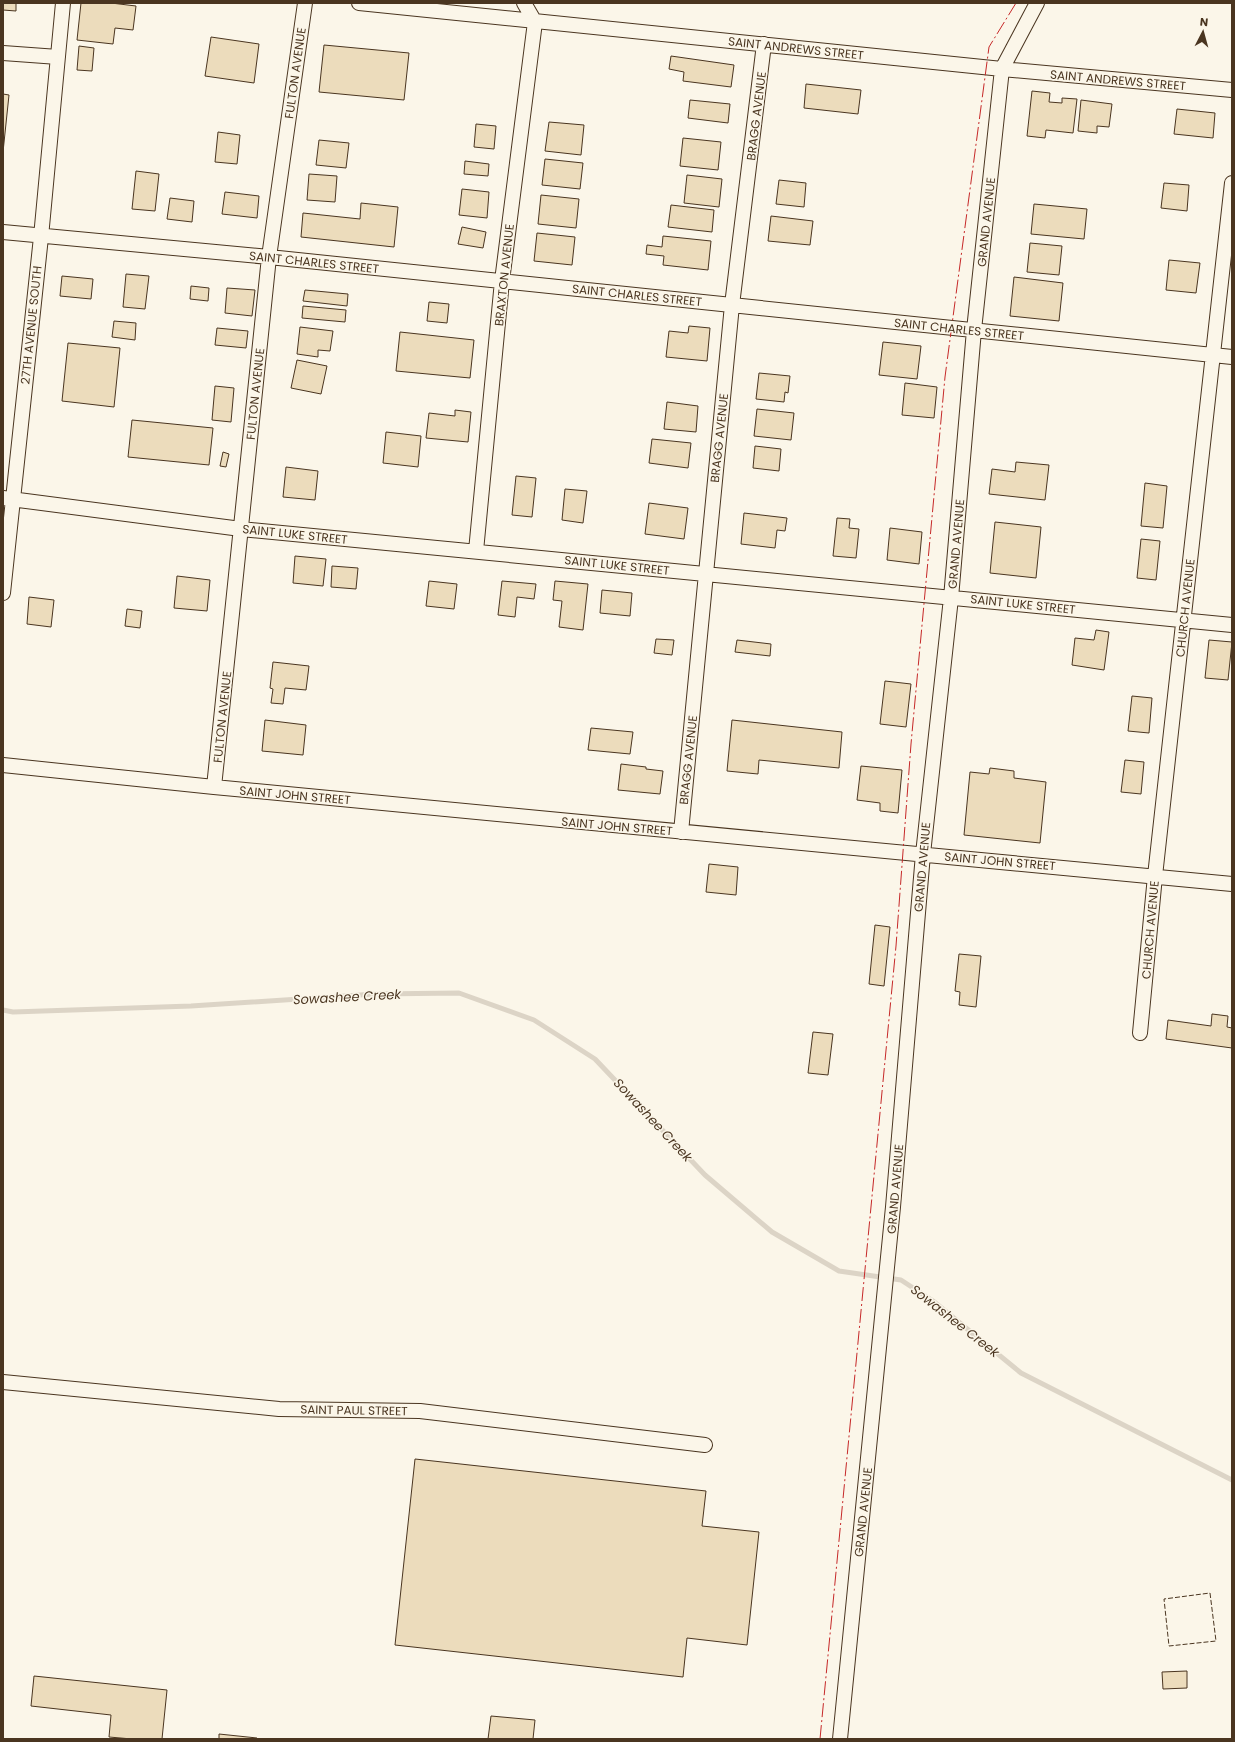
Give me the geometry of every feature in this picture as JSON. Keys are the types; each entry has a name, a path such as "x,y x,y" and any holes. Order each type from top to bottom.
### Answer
{"street":[{"name":"27TH AVENUE SOUTH","path":"3,593 8,499 41,237 62,3"},
{"name":"FULTON AVENUE","path":"214,787 269,257 305,3"},
{"name":"SAINT ANDREWS STREET","path":"359,3 1002,69 1232,90"},
{"path":"524,3 535,22"},
{"name":"GRAND AVENUE","path":"840,1739 894,1207 923,854 951,598 974,330 1002,69 1037,3"},
{"name":"BRAXTON AVENUE","path":"476,551 502,281 535,22"},
{"name":"BRAGG AVENUE","path":"680,832 732,305 764,44"},
{"path":"3,53 58,57"},
{"name":"CHURCH AVENUE","path":"1140,1033 1155,876 1232,183"},
{"name":"SAINT CHARLES STREET","path":"3,232 41,237 269,257 1232,357"},
{"name":"SAINT LUKE STREET","path":"8,499 241,528 1232,625"},
{"name":"SAINT JOHN STREET","path":"3,765 214,787 1232,884"},
{"name":"SAINT PAUL STREET","path":"3,1382 279,1409 420,1411 705,1445"}],"building":[{"path":"3,3 16,3 16,11 3,10"},
{"path":"81,3 111,3 136,6 133,30 115,28 113,44 77,40"},
{"path":"211,37 259,44 254,83 205,76"},
{"path":"324,45 409,53 404,100 319,92"},
{"path":"79,46 94,48 92,71 77,70"},
{"path":"671,56 734,65 731,87 683,81 684,72 669,69"},
{"path":"806,84 861,90 858,114 804,108"},
{"path":"1032,91 1050,93 1049,102 1062,103 1062,98 1077,99 1073,133 1046,130 1045,138 1027,136"},
{"path":"3,94 9,95 3,152"},
{"path":"690,100 730,104 728,123 688,118"},
{"path":"1081,100 1112,104 1109,127 1097,126 1097,133 1078,131"},
{"path":"1177,109 1215,113 1213,138 1174,134"},
{"path":"549,122 584,125 581,155 545,151"},
{"path":"476,124 496,126 494,149 474,147"},
{"path":"218,132 240,135 237,164 215,162"},
{"path":"683,138 721,142 718,170 680,166"},
{"path":"319,140 349,143 346,168 316,165"},
{"path":"545,159 583,163 580,189 542,185"},
{"path":"465,161 489,164 488,176 464,174"},
{"path":"136,171 159,174 155,211 132,209"},
{"path":"309,174 337,176 335,202 307,200"},
{"path":"687,175 722,179 719,207 684,203"},
{"path":"779,180 806,183 804,207 776,204"},
{"path":"1164,183 1189,185 1187,211 1161,208"},
{"path":"462,189 489,192 487,218 459,215"},
{"path":"225,192 259,196 257,218 222,214"},
{"path":"541,195 579,199 576,228 538,224"},
{"path":"170,198 194,201 192,222 167,219"},
{"path":"361,203 398,207 394,247 301,237 303,213 360,219"},
{"path":"1034,204 1087,209 1084,239 1031,234"},
{"path":"671,205 714,210 712,232 668,227"},
{"path":"771,216 813,221 810,245 768,241"},
{"path":"462,227 486,232 483,248 458,244"},
{"path":"537,233 575,237 572,265 534,261"},
{"path":"663,236 711,241 708,270 663,265 664,256 646,254 647,245 662,247"},
{"path":"1030,243 1062,246 1059,275 1027,272"},
{"path":"1169,260 1200,263 1196,293 1166,290"},
{"path":"126,274 149,276 145,309 123,307"},
{"path":"62,276 93,279 91,299 60,296"},
{"path":"1014,277 1063,283 1059,321 1010,316"},
{"path":"191,286 209,288 208,301 190,299"},
{"path":"227,288 255,290 252,316 225,313"},
{"path":"305,290 348,294 347,306 303,301"},
{"path":"429,302 449,304 447,323 427,321"},
{"path":"303,306 346,310 345,322 302,318"},
{"path":"114,321 136,323 135,340 112,337"},
{"path":"689,326 710,328 707,361 666,357 669,331 688,333"},
{"path":"300,327 333,331 330,351 318,350 318,357 297,354"},
{"path":"217,328 248,331 246,348 215,345"},
{"path":"400,332 474,340 470,378 396,371"},
{"path":"883,342 921,346 917,379 879,375"},
{"path":"68,343 120,348 114,407 62,401"},
{"path":"297,360 327,366 321,394 291,388"},
{"path":"759,373 790,376 788,393 785,392 784,402 756,399"},
{"path":"905,383 937,387 934,418 902,415"},
{"path":"215,386 234,388 231,422 212,420"},
{"path":"667,402 698,406 696,432 664,429"},
{"path":"757,409 794,413 791,440 754,436"},
{"path":"455,410 471,412 468,442 426,438 429,413 455,416"},
{"path":"132,420 213,428 209,465 128,457"},
{"path":"386,432 421,436 418,467 383,463"},
{"path":"652,439 691,443 688,468 649,463"},
{"path":"755,446 781,449 779,471 753,468"},
{"path":"223,452 229,454 226,467 220,466"},
{"path":"1016,462 1049,465 1045,500 989,494 992,469 1015,472"},
{"path":"286,467 318,471 315,500 283,497"},
{"path":"516,476 536,478 532,517 512,515"},
{"path":"1145,483 1167,486 1163,528 1141,526"},
{"path":"565,489 587,491 583,523 562,520"},
{"path":"649,503 688,508 684,539 645,534"},
{"path":"744,513 787,518 785,531 777,530 775,548 741,544"},
{"path":"837,518 850,519 849,528 859,529 856,558 833,556"},
{"path":"995,522 1041,527 1036,578 990,573"},
{"path":"890,528 922,532 919,564 887,560"},
{"path":"1141,539 1160,541 1156,580 1137,578"},
{"path":"295,556 326,559 323,586 293,583"},
{"path":"332,566 358,568 356,589 331,587"},
{"path":"177,576 210,580 207,611 174,608"},
{"path":"429,581 457,584 454,609 426,606"},
{"path":"502,581 536,584 534,599 517,597 515,617 498,615"},
{"path":"555,581 588,584 583,630 559,627 562,601 553,600"},
{"path":"602,590 632,593 630,616 600,613"},
{"path":"29,597 54,600 51,627 27,624"},
{"path":"127,609 142,611 140,628 125,626"},
{"path":"1096,630 1109,632 1104,670 1072,665 1075,638 1094,640"},
{"path":"656,639 674,640 672,655 654,653"},
{"path":"737,640 771,644 770,656 735,652"},
{"path":"1209,640 1232,642 1228,680 1205,678"},
{"path":"273,662 309,666 306,690 285,688 283,704 271,703 273,689 270,688"},
{"path":"885,681 911,684 906,727 880,724"},
{"path":"1132,696 1152,698 1149,733 1128,731"},
{"path":"265,720 306,725 303,755 262,751"},
{"path":"732,720 842,732 839,768 759,760 758,774 727,771"},
{"path":"591,728 633,732 630,754 588,750"},
{"path":"1125,760 1144,762 1141,794 1121,792"},
{"path":"621,764 663,771 660,794 618,790"},
{"path":"861,766 902,770 898,813 880,811 880,803 857,800"},
{"path":"990,768 1014,771 1014,778 1046,782 1040,843 964,835 970,772 989,774"},
{"path":"709,864 738,867 736,895 706,892"},
{"path":"875,925 890,927 884,986 869,984"},
{"path":"959,954 981,956 976,1007 959,1005 960,992 955,991"},
{"path":"1212,1014 1228,1016 1227,1027 1232,1028 1232,1048 1166,1039 1168,1020 1211,1026"},
{"path":"813,1032 833,1034 828,1075 808,1073"},
{"path":"415,1459 706,1491 702,1526 759,1532 747,1645 687,1638 683,1677 395,1645"},
{"path":"1187,1671 1187,1688 1163,1689 1162,1672"},
{"path":"34,1676 167,1690 162,1739 109,1737 111,1715 31,1706"},
{"path":"491,1716 535,1720 533,1739 488,1739"},
{"path":"219,1734 257,1738 257,1739 219,1739"}],"waterway":[{"name":"Sowashee Creek","path":"3,1010 13,1012 191,1006 375,994 459,993 534,1020 595,1059 705,1175 772,1232 839,1271 901,1280 933,1301 1021,1373 1232,1480"}],"fence":[{"path":"1210,1593 1216,1641 1169,1646 1164,1599 1210,1593"}],"power":[{"path":"820,1739 896,946 911,744 945,377 989,47 1016,3"}]}
